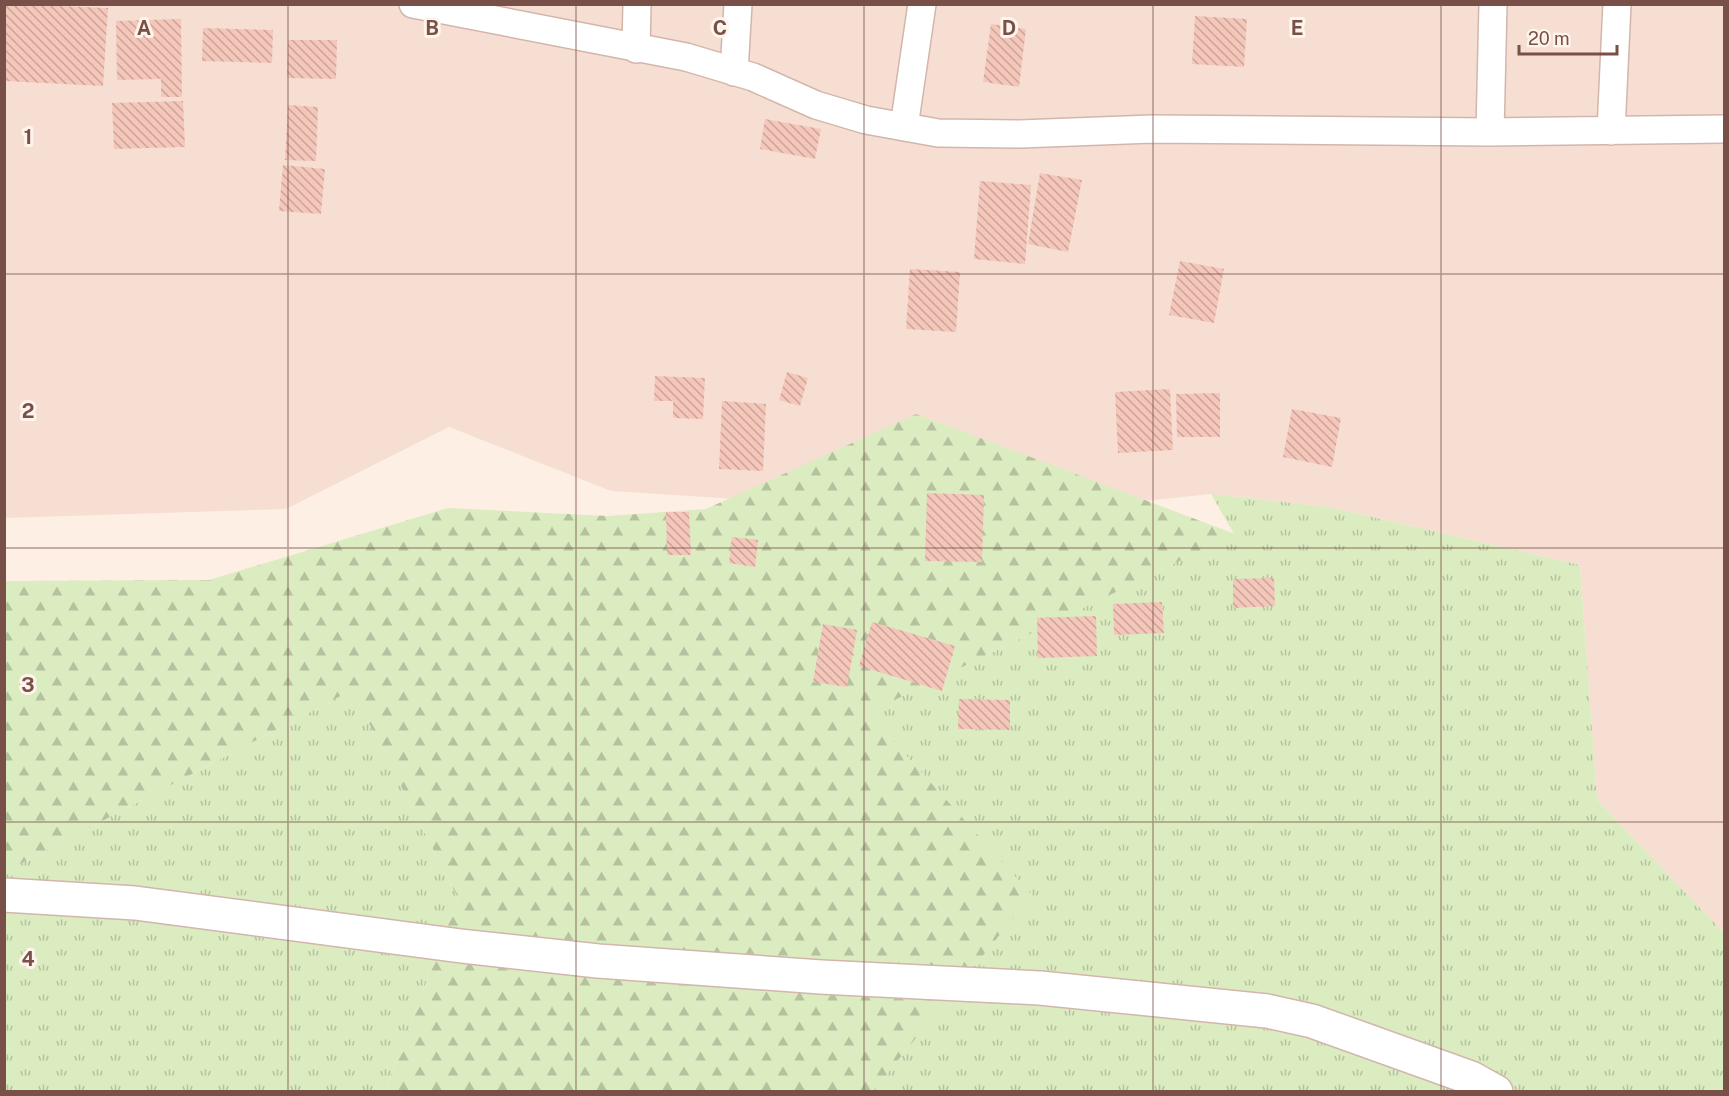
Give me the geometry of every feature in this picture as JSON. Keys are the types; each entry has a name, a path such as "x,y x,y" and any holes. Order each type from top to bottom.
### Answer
{"street":[{"path":"413,4 686,57 753,77 816,105 866,120 938,133 1020,134 1152,129 1490,132 1725,129"},
{"path":"636,49 637,4"},
{"path":"734,72 738,4"},
{"path":"904,127 922,4"},
{"path":"1490,132 1493,4"},
{"path":"1611,130 1617,4"},
{"path":"4,895 135,903 461,946 598,961 821,977 1040,988 1267,1011 1312,1021 1471,1078 1496,1092"}],"shaded area":[{"path":"4,5 1724,5 1724,933 1597,800 1580,565 1329,507 1211,494 1003,516 611,491 449,427 286,509 5,518"}],"green space":[{"path":"916,414 1235,534 868,713 1032,895 873,1091 385,1091 458,898 352,690 5,872 5,581 209,580 448,508 608,516 706,509"},
{"path":"1211,494 1329,507 1580,565 1597,800 1724,933 1724,1091 873,1091 1031,895 868,713 1234,534"},
{"path":"352,690 458,898 385,1091 5,1092 5,872"}],"building":[{"path":"4,4 108,8 103,86 4,81"},
{"path":"1195,16 1247,19 1244,67 1192,64"},
{"path":"181,19 182,97 161,97 161,79 117,80 116,21"},
{"path":"991,24 1026,29 1019,87 983,82"},
{"path":"203,28 273,30 272,63 202,61"},
{"path":"288,40 337,40 336,79 287,78"},
{"path":"183,101 185,147 114,149 112,103"},
{"path":"288,105 318,107 316,161 285,160"},
{"path":"765,119 821,129 815,159 760,149"},
{"path":"283,165 325,169 321,214 279,211"},
{"path":"1040,173 1082,180 1068,252 1028,244"},
{"path":"980,181 1031,185 1025,264 974,259"},
{"path":"1180,261 1224,269 1214,323 1169,315"},
{"path":"910,269 960,272 956,332 906,329"},
{"path":"787,372 808,378 800,406 779,400"},
{"path":"655,376 705,378 703,419 673,418 673,401 654,401"},
{"path":"1170,389 1173,450 1118,453 1115,392"},
{"path":"1220,393 1220,437 1177,437 1176,394"},
{"path":"722,401 766,404 763,471 719,469"},
{"path":"1292,409 1341,418 1332,467 1283,457"},
{"path":"927,493 984,495 982,562 925,561"},
{"path":"666,512 689,512 691,555 667,555"},
{"path":"732,537 758,540 755,567 729,563"},
{"path":"1274,578 1275,606 1233,608 1233,579"},
{"path":"1162,602 1164,633 1114,635 1113,604"},
{"path":"1096,616 1097,656 1038,658 1037,618"},
{"path":"872,622 955,646 942,691 859,666"},
{"path":"823,624 857,630 847,687 813,682"},
{"path":"959,699 1010,700 1010,730 958,729"}]}
